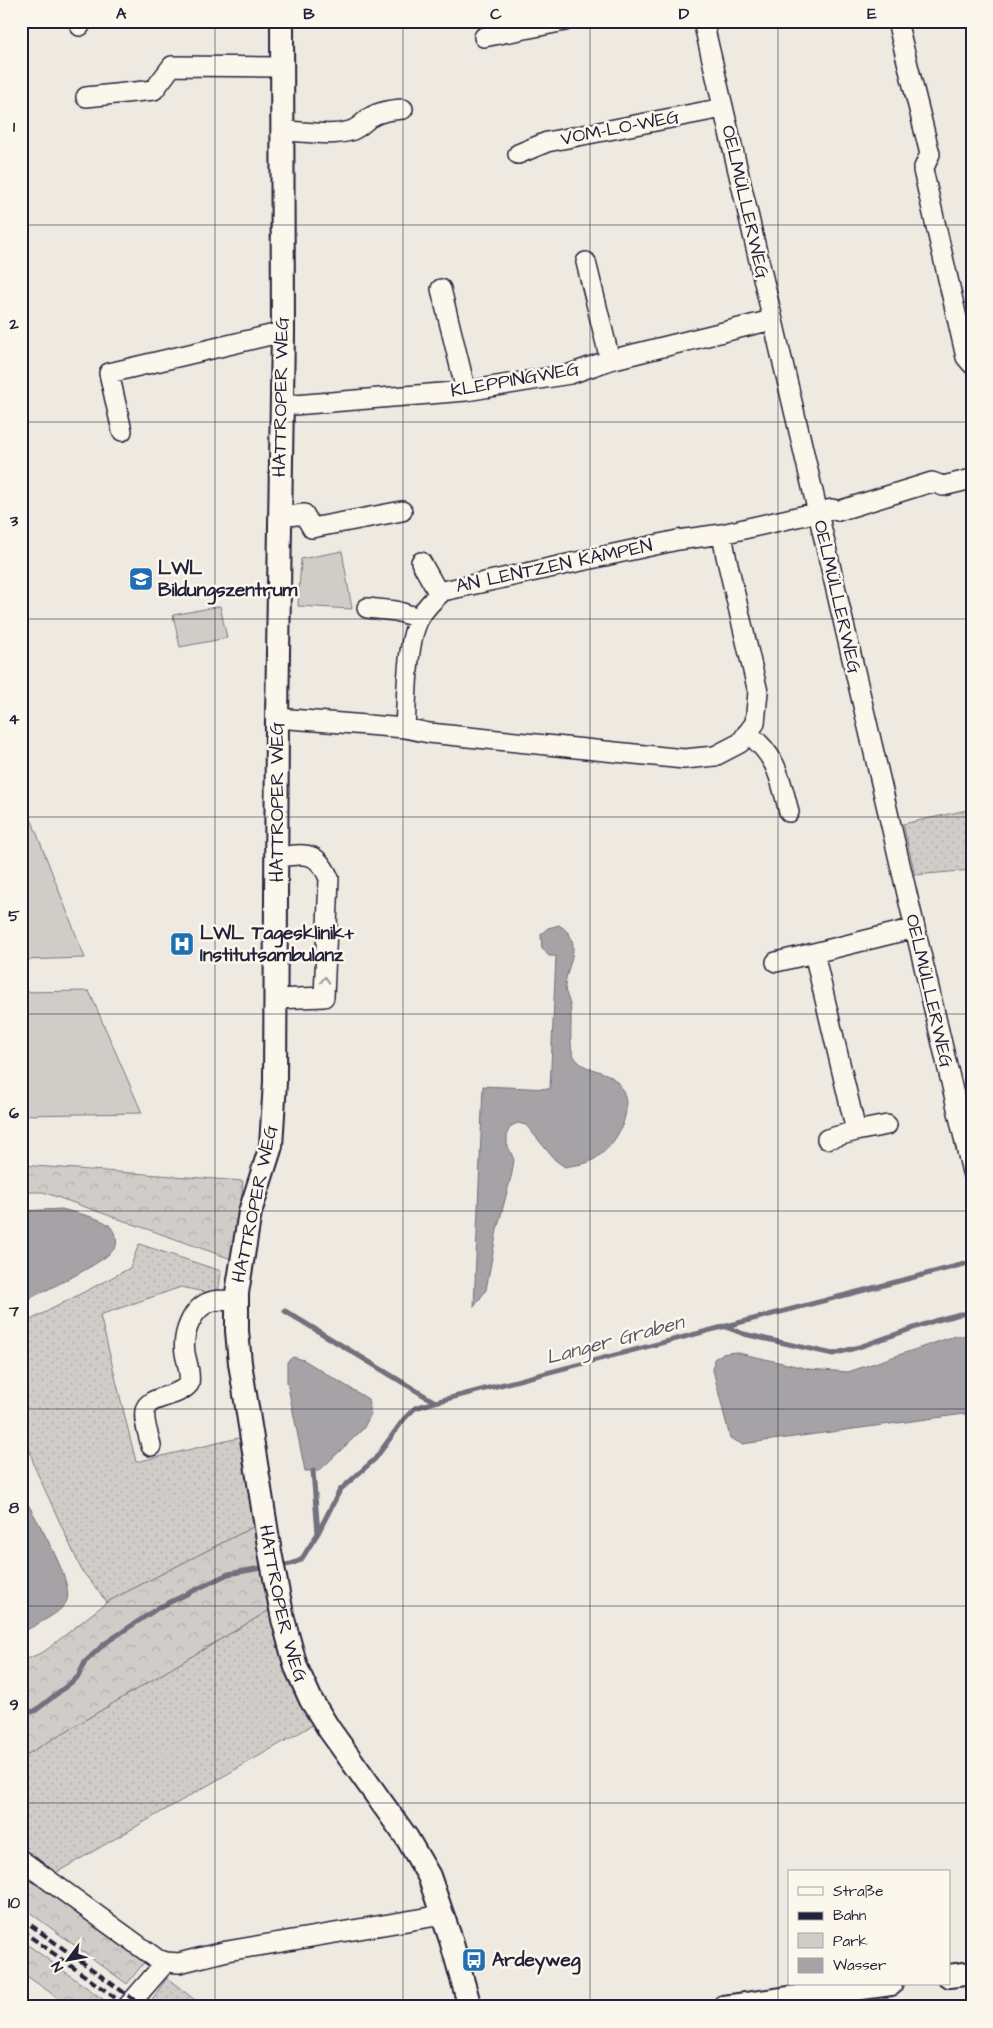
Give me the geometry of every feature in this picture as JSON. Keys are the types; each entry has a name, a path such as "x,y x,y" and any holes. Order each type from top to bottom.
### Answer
{"main road":[{"name":"HATTROPER WEG","path":"282,21 283,332 277,718 275,1082 271,1146 250,1212 236,1301 240,1363 270,1552 283,1619 296,1666 311,1700 340,1745 407,1838 429,1876 443,1915 470,2007"},
{"path":"950,1976 972,1974"},
{"path":"724,2007 877,1986"}],"street":[{"path":"484,38 565,21"},
{"name":"OELMÜLLERWEG","path":"703,21 972,1172"},
{"path":"897,21 930,154 923,170 966,356 972,364"},
{"path":"86,96 154,90 172,66 282,67"},
{"path":"283,131 349,132 378,113 403,108"},
{"name":"VOM-LO-WEG","path":"518,154 547,142 723,108"},
{"path":"586,262 610,360"},
{"path":"441,289 466,391"},
{"name":"KLEPPINGWEG","path":"282,406 466,391 570,374 610,360 772,320"},
{"path":"122,431 109,373 283,332"},
{"name":"AN LENTZEN KÄMPEN","path":"405,728 412,638 419,618 431,601 443,591 678,540 722,534 832,509 838,511 932,482 943,486 972,479"},
{"path":"280,517 304,514 312,528 402,511"},
{"path":"277,718 405,728 429,733 684,759 715,756 740,742 756,723 758,692 722,534"},
{"path":"421,562 439,594"},
{"path":"368,608 396,611 419,618"},
{"path":"747,733 761,744 778,769 789,812"},
{"path":"275,998 324,997 329,878 322,864 311,855 276,857"},
{"path":"776,962 915,928"},
{"path":"814,953 856,1131"},
{"path":"827,1139 887,1125"},
{"path":"151,1446 144,1409 148,1404 156,1400 179,1393 189,1384 191,1372 185,1351 188,1323 204,1304 213,1300 236,1301"},
{"path":"21,1860 157,1959 166,1962 179,1963 226,1951 443,1915"},
{"path":"127,2007 166,1962"}],"green space":[{"path":"342,551 352,609 298,606 301,559"},
{"path":"220,606 227,638 180,647 173,615"},
{"path":"25,803 85,958 21,960 21,804"},
{"path":"972,809 972,870 915,875 903,824"},
{"path":"89,991 142,1113 21,1115 21,992"},
{"path":"21,1165 243,1181 237,1261 43,1192 21,1192"},
{"path":"139,1244 221,1271 218,1295 181,1287 100,1315 136,1462 243,1437 257,1525 107,1602 82,1571 35,1468 21,1421 21,1325 130,1268"},
{"path":"257,1525 273,1608 21,1758 21,1662 45,1651 107,1602"},
{"path":"273,1608 318,1722 52,1875 21,1850 21,1758"},
{"path":"21,1867 146,1960 127,1984 21,1906"},
{"path":"21,1940 111,2005 71,2007 21,1972"},
{"path":"167,1978 204,2007 159,2007 151,2001"}],"water":[{"path":"559,925 567,932 573,946 565,987 571,1009 571,1043 573,1054 581,1064 614,1079 622,1089 626,1100 626,1112 623,1124 610,1146 588,1162 565,1167 555,1160 526,1125 518,1123 511,1126 507,1133 507,1144 514,1160 512,1173 497,1230 486,1290 474,1307 483,1086 550,1089 556,956 549,956 542,949 541,934 548,928"},
{"path":"62,1209 105,1222 115,1235 116,1246 111,1253 73,1277 21,1303 21,1211"},
{"path":"955,1336 972,1336 972,1413 742,1444 730,1438 713,1370 714,1359 722,1354 734,1352 809,1369 848,1372"},
{"path":"293,1357 304,1360 368,1399 371,1414 363,1429 319,1471 305,1471 287,1382 287,1362"},
{"path":"21,1492 58,1562 67,1590 67,1600 60,1610 21,1633"}],"waterway":[{"name":"Langer Graben","path":"285,1311 435,1402 972,1262"},
{"path":"723,1326 744,1334 833,1354 934,1321 960,1314 972,1314"},
{"path":"278,1566 301,1560 318,1533 340,1490 375,1459 404,1419 415,1408 435,1402"},
{"path":"313,1471 318,1533"},
{"path":"21,1713 35,1711 78,1677 85,1662 104,1644 158,1608 228,1574 267,1567"}],"railway":[{"path":"21,1918 144,2007"},
{"path":"21,1930 128,2007"}],"place":[{"name":"LWL Bildungszentrum","path":"141,579"},
{"name":"LWL Tagesklinik+ Institutsambulanz","path":"182,944"},
{"name":"Ardeyweg","path":"474,1960"}]}
